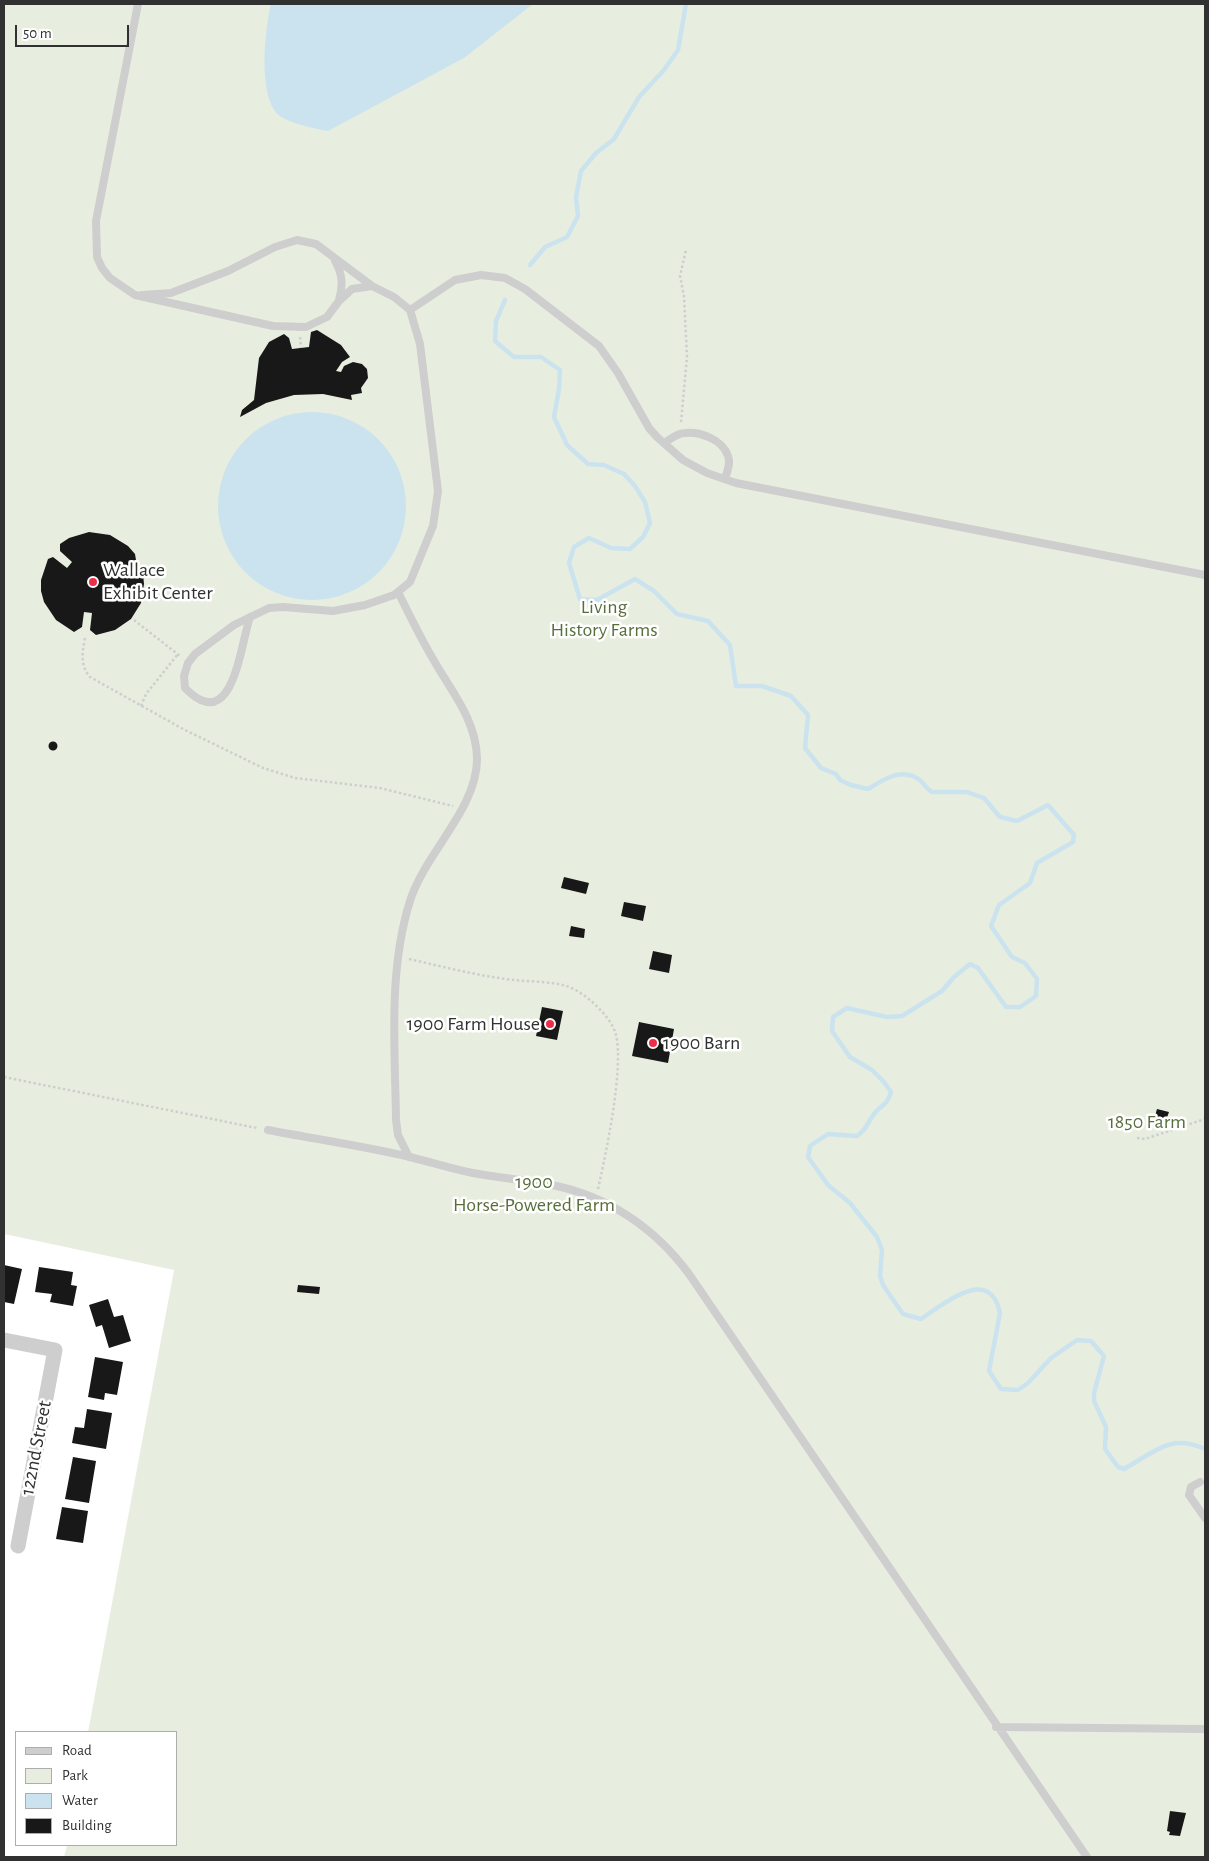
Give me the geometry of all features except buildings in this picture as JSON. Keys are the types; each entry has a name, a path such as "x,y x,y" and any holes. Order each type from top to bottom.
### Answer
{"street":[{"name":"122nd Street","path":"4,1340 55,1350 18,1546"}],"lane":[{"path":"138,4 96,221 97,257 102,268 110,278 135,295 171,305 281,326 306,327 327,317 339,301 352,289 372,286"},
{"path":"135,295 170,293 228,271 275,247 298,240 316,244 372,286 394,297 410,310 420,344 438,491 433,526 421,560 410,582 398,592 380,601 365,605 334,611 283,606 269,608 250,617 216,637 188,663 184,676 184,688 196,700 213,702 224,696 238,668 250,617"},
{"path":"332,255 340,270 342,287 339,301"},
{"path":"410,310 455,280 480,275 505,278 525,289 599,346 618,372 649,428 683,460 707,473 725,479 1205,575"},
{"path":"664,443 680,434 696,433 709,437 721,446 728,456 728,468 725,479"},
{"path":"398,592 432,658 465,712 473,730 477,758 475,777 461,808 424,870 410,900 398,957 394,1022 396,1120 398,1134 409,1157"},
{"path":"268,1130 409,1157 473,1173 553,1185 596,1198 616,1207 652,1232 677,1258 1086,1857"},
{"path":"1200,1482 1191,1487 1189,1495 1205,1518"},
{"path":"996,1727 1205,1729"}],"path":[{"path":"680,434 687,357 684,296 680,276 686,250"},
{"path":"134,620 188,663"},
{"path":"85,638 82,656 83,669 90,677 183,729 263,768 295,778 380,788 461,808"},
{"path":"141,706 146,694 178,654"},
{"path":"398,957 487,976 567,986 583,994 595,1005 616,1034 617,1057 613,1101 596,1198"},
{"path":"4,1077 268,1130"},
{"path":"1138,1138 1145,1139 1205,1121"}],"green space":[{"name":"Living History Farms","path":"4,4 1205,4 1205,1857 64,1857 67,1846 178,1846 178,1731 88,1731 174,1270 4,1234"}],"water":[{"path":"271,4 533,4 464,58 328,131 290,121 280,116 273,107 268,95 265,79 265,46"},
{"path":"312,412 348,419 364,428 378,440 390,454 399,470 406,506 399,542 390,558 378,572 364,584 348,593 312,600 276,593 260,584 246,572 234,558 225,542 218,506 225,470 234,454 246,440 260,428 276,419"}],"waterway":[{"path":"530,265 545,247 567,237 578,216 576,197 581,171 596,153 614,139 639,97 664,70 678,50 686,4"},
{"path":"505,300 496,321 495,341 514,357 541,357 560,370 554,417 567,445 588,464 604,465 624,474 635,486 645,502 650,523 643,537 630,549 611,548 589,538 574,547 569,563 580,599 597,600 635,579 654,591 677,614 708,621 730,645 736,686 762,686 791,696 808,715 805,748 821,768 836,774 840,780 868,789 887,778 901,774 907,775 921,781 932,792 967,792 984,798 1000,817 1017,821 1048,805 1074,835 1073,842 1037,863 1030,883 999,905 991,926 1012,957 1025,963 1037,979 1036,996 1020,1007 1006,1007 978,968 970,964 954,977 942,991 902,1016 887,1017 847,1008 833,1017 832,1031 850,1057 872,1070 891,1092 886,1102 874,1114 861,1133 857,1136 828,1134 810,1146 808,1157 828,1185 850,1203 877,1237 882,1250 880,1276 883,1285 903,1314 921,1319 953,1298 965,1292 976,1290 986,1291 995,1299 1000,1313 989,1371 1001,1389 1018,1390 1028,1383 1051,1358 1077,1340 1091,1341 1104,1356 1094,1393 1094,1401 1106,1427 1105,1449 1118,1467 1124,1469 1154,1451 1172,1444 1182,1443 1205,1449"}],"place":[{"name":"Wallace Exhibit Center","path":"93,582"},
{"name":"1900 Farm House","path":"550,1024"},
{"name":"1900 Barn","path":"653,1043"}],"park label":[{"name":"1850 Farm","path":"1147,1122"},
{"name":"1900 Horse-Powered Farm","path":"534,1194"}]}
